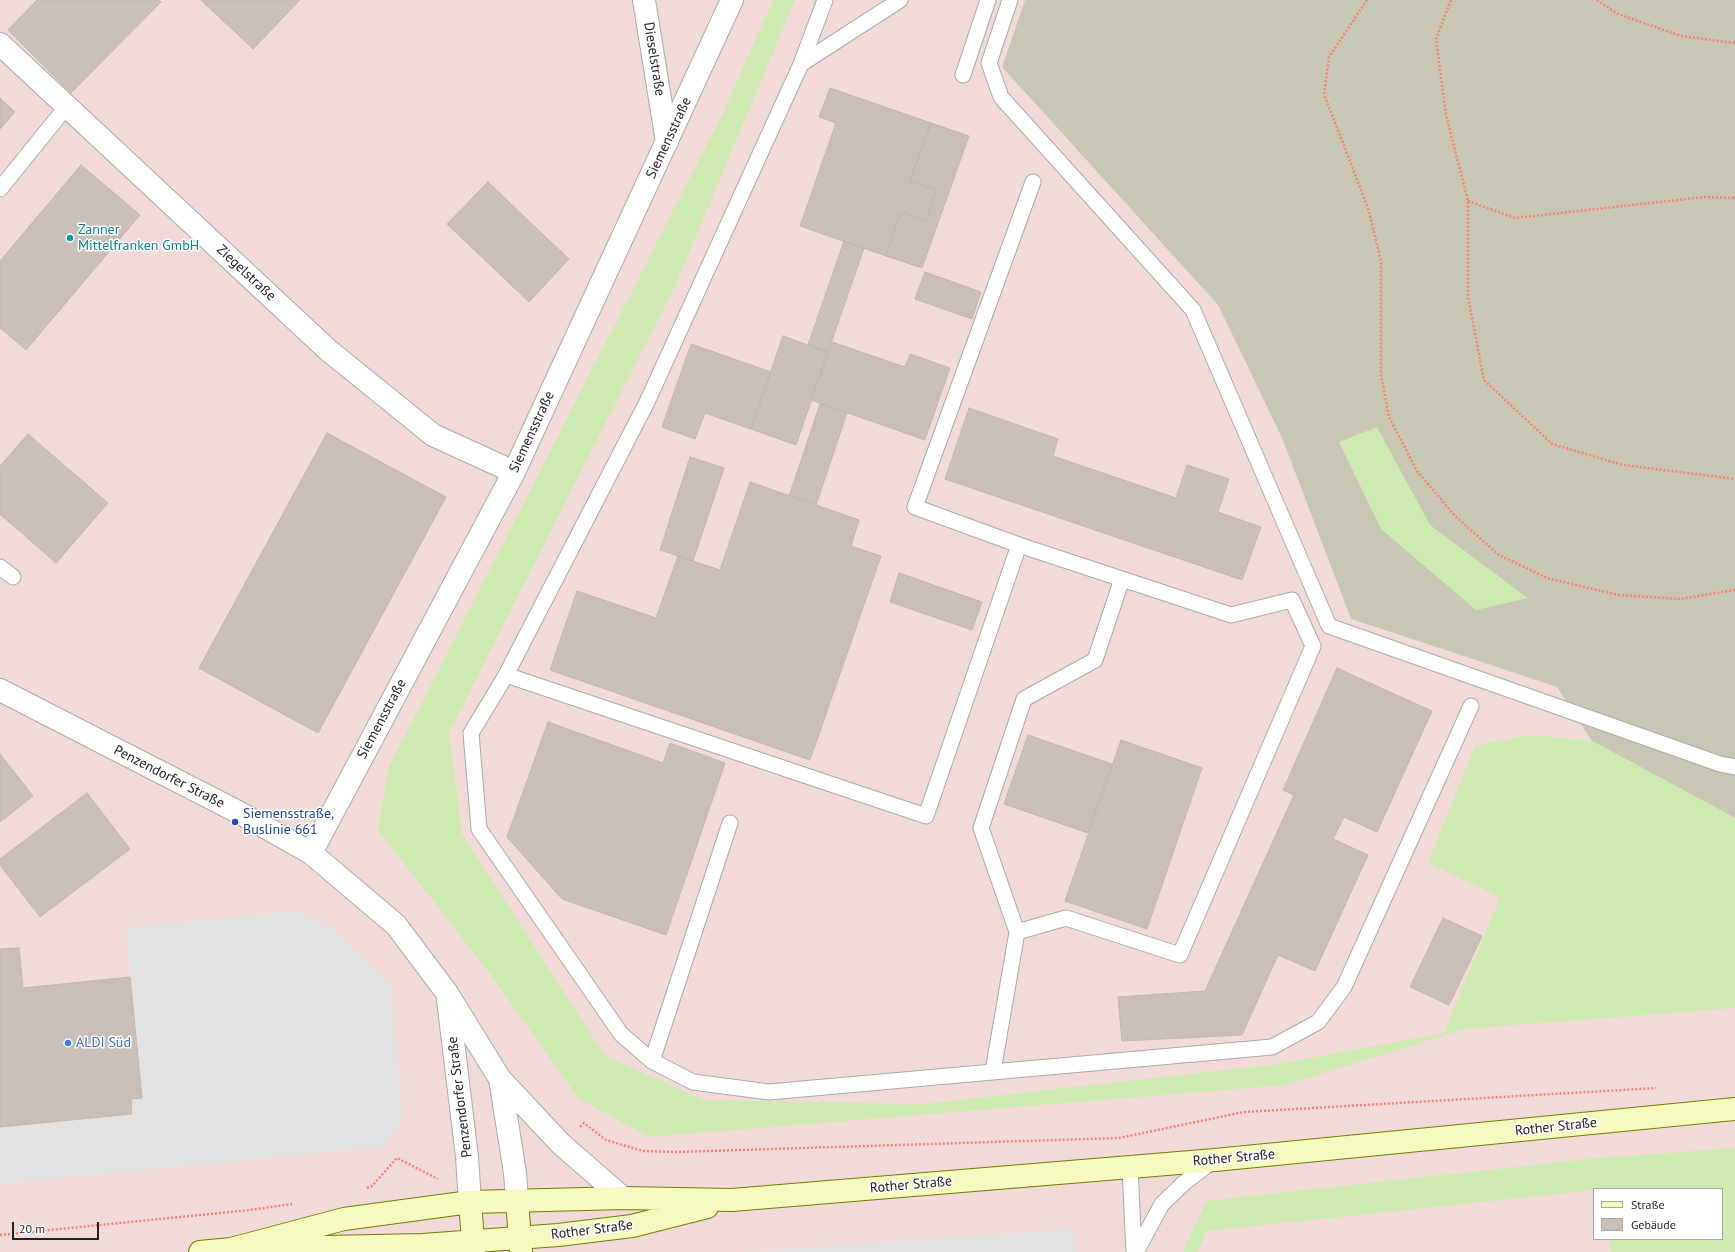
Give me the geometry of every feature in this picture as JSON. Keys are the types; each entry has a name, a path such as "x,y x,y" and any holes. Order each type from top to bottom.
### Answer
{"main road":[{"name":"Rother Straße","path":"231,1249 344,1219 470,1202 623,1198 732,1200 1214,1160 1735,1109"},
{"path":"518,1200 521,1245"},
{"name":"Rother Straße","path":"231,1249 423,1245 474,1247 521,1245 632,1226 732,1200"},
{"path":"470,1202 474,1247"},
{"path":"200,1252 231,1249"}],"street":[{"name":"Dieselstraße","path":"644,0 667,142"},
{"name":"Siemensstraße","path":"311,853 514,472 732,0"},
{"name":"Ziegelstraße","path":"0,44 328,350 433,435 514,472"},
{"name":"Penzendorfer Straße","path":"0,690 240,813 311,853 396,925 447,993 500,1079 561,1144 623,1198"},
{"name":"Penzendorfer Straße","path":"447,993 467,1157 470,1202"},
{"name":"Penzendorfer Straße","path":"500,1079 518,1200"}],"lane":[{"path":"825,0 801,64 647,402 506,675 471,733 479,829 621,1034 652,1061 693,1082 769,1092 1272,1047 1318,1022 1344,987 1471,706"},
{"path":"801,64 900,0"},
{"path":"963,75 988,0"},
{"path":"1010,0 990,63 1001,97 1193,310 1329,626 1720,764 1735,767"},
{"path":"0,189 67,106"},
{"path":"1017,932 1066,918 1180,956 1313,646 1292,600 1231,615 1019,545 915,507 1033,182"},
{"path":"506,675 926,816 1019,545"},
{"path":"0,566 13,577"},
{"path":"992,1071 1017,932 981,828 1024,699 1095,660 1122,579"},
{"path":"1720,764 1735,759"},
{"path":"652,1061 730,824"},
{"path":"1135,1252 1162,1204 1185,1182 1214,1160"},
{"path":"1130,1167 1135,1252"}],"path":[{"path":"1367,0 1328,57 1324,94 1370,216 1381,261 1381,375 1389,417 1417,471 1455,516 1499,555 1547,578 1618,595 1680,599 1735,590"},
{"path":"1451,0 1436,39 1446,115 1468,201 1468,297 1484,380 1552,444 1623,465 1735,479"},
{"path":"1597,0 1618,14 1681,36 1735,43"},
{"path":"1468,201 1515,218 1704,197 1735,198"},
{"path":"1244,1112 1663,1088"}],"shaded area":[{"path":"0,0 1025,0 1002,67 1218,305 1282,438 1351,619 1557,687 1592,741 1735,818 1735,1252 0,1252"},
{"path":"1025,0 1735,0 1735,818 1592,741 1557,687 1351,619 1282,438 1218,305 1002,67"},
{"path":"298,911 329,925 390,985 403,1120 383,1146 0,1184 0,1127 132,1114 131,1099 142,1098 126,928"},
{"path":"1074,1229 1076,1252 743,1252"}],"green space":[{"path":"773,0 795,0 675,286 449,732 462,834 605,1056 704,1100 924,1104 1278,1064 1444,1033 1500,897 1428,863 1475,746 1530,735 1592,741 1735,818 1735,1008 1465,1029 1286,1085 650,1137 579,1099 488,971 378,830 388,769 722,115"},
{"path":"1377,427 1430,525 1528,598 1476,610 1381,529 1339,442"},
{"path":"1735,1148 1735,1252 1611,1252 1610,1240 1723,1240 1723,1188 1593,1188 1593,1190 1207,1231 1197,1252 1183,1252 1206,1201 1599,1158"}],"building":[{"path":"37,0 159,0 161,2 71,93 8,30"},
{"path":"201,0 300,0 253,49"},
{"path":"830,88 931,123 910,181 936,190 926,221 901,212 886,256 800,226 836,123 819,117"},
{"path":"0,98 15,112 0,129"},
{"path":"931,123 969,136 922,268 886,256 901,212 926,221 936,190 910,181"},
{"name":"Zanner Mittelfranken GmbH","path":"81,165 140,215 26,350 0,328 0,261"},
{"path":"488,182 569,259 529,302 447,224"},
{"path":"844,241 864,248 828,352 808,345"},
{"path":"925,272 981,292 972,319 915,299"},
{"path":"783,336 828,352 796,445 751,429"},
{"path":"832,342 905,367 910,354 950,368 925,440 811,400"},
{"path":"691,344 771,372 751,429 705,413 695,439 662,427"},
{"path":"820,404 847,413 816,505 789,496"},
{"path":"969,408 1058,439 1053,456 1176,498 1187,465 1229,479 1218,512 1261,527 1242,580 945,479"},
{"path":"327,433 446,497 318,733 199,668"},
{"path":"28,434 108,503 56,563 0,514 0,466"},
{"path":"690,457 724,468 693,561 660,550"},
{"path":"750,482 859,520 851,546 881,556 810,760 550,670 577,591 656,618 678,556 720,570"},
{"path":"899,573 982,602 972,630 890,602"},
{"path":"1337,668 1432,711 1377,832 1344,817 1333,839 1368,855 1315,971 1278,955 1242,1035 1122,1041 1118,997 1205,991 1294,795 1283,790"},
{"path":"548,722 663,763 670,743 725,763 666,935 562,899 507,837"},
{"path":"1028,735 1112,764 1088,833 1004,804"},
{"path":"1121,740 1202,768 1147,929 1065,901"},
{"path":"0,754 33,796 0,822"},
{"path":"87,793 130,849 40,917 0,865 0,859"},
{"path":"1443,918 1482,936 1449,1005 1410,987"},
{"name":"ALDI Süd","path":"19,948 23,988 130,977 142,1098 131,1099 132,1114 0,1127 0,949"}],"place":[{"name":"Zanner Mittelfranken GmbH","path":"70,238"},
{"name":"Siemensstraße, Buslinie 661","path":"235,822"},
{"name":"ALDI Süd","path":"68,1043"}]}
